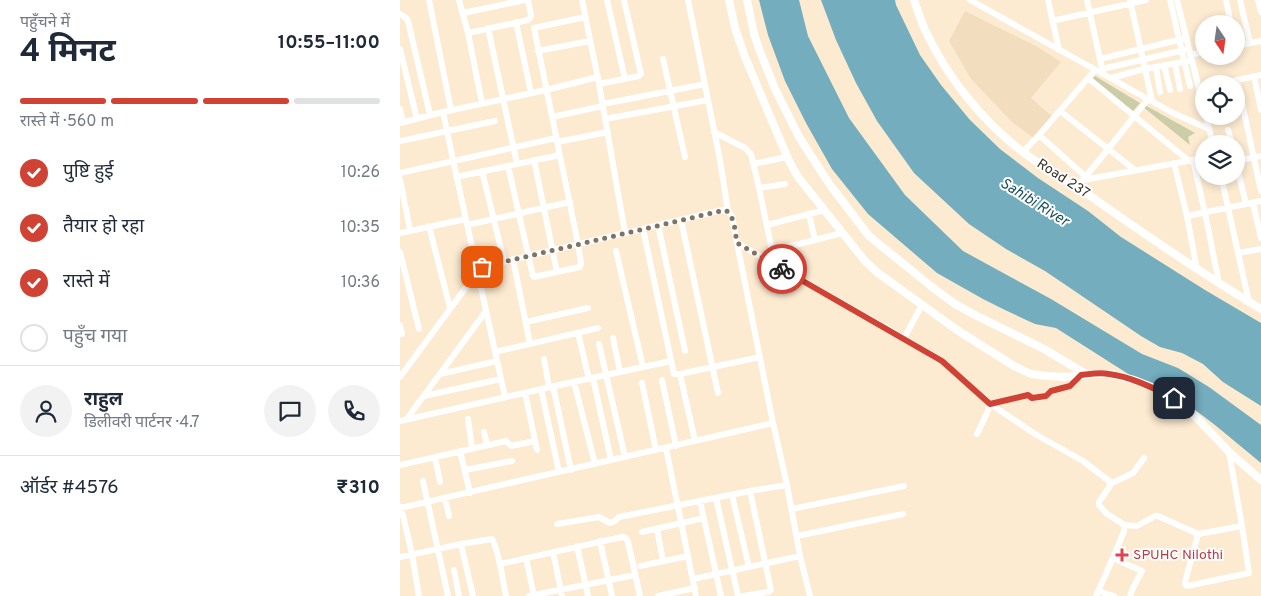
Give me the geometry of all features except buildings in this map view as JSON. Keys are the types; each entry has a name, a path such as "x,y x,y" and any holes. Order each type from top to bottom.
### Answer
{"street":[{"path":"429,0 451,110"},
{"path":"460,0 482,103"},
{"path":"463,13 498,3 526,0 531,16 516,22 468,33"},
{"path":"582,0 606,119 625,233"},
{"path":"607,0 625,79"},
{"path":"599,84 639,76 641,73 624,0"},
{"path":"688,0 728,211 732,216 800,556 810,596"},
{"path":"729,0 735,28 745,57 787,157 798,177 858,253 878,273 922,305 1018,369 1032,374 1066,377 1104,373 1144,383 1174,398 1188,409 1229,452 1261,480"},
{"path":"747,0 759,49 775,89 799,138 830,185 869,236 955,304 1044,349 1083,375"},
{"name":"Road 237","path":"914,0 926,33 955,82 984,118 1023,152 1197,270 1261,310"},
{"path":"970,0 1174,113 1209,129"},
{"path":"1048,0 1059,50"},
{"path":"1087,0 1100,59 1100,71"},
{"path":"1052,21 1130,2 1146,0"},
{"path":"1170,0 1196,75"},
{"path":"1177,0 1183,39"},
{"path":"1226,0 1229,15"},
{"path":"1240,0 1250,43"},
{"path":"1258,0 1261,12"},
{"path":"1130,2 1150,100"},
{"path":"400,14 408,21 430,115"},
{"path":"508,166 533,277 581,266 570,202 534,28 585,17"},
{"path":"516,22 531,93"},
{"path":"488,28 517,164"},
{"path":"1100,59 1183,39"},
{"path":"538,51 590,41"},
{"path":"1245,44 1261,41"},
{"path":"400,49 417,118"},
{"path":"1023,152 1088,78 1100,71 1142,60 1195,54"},
{"path":"1111,78 1175,64 1188,56"},
{"path":"1188,56 1190,86"},
{"path":"662,59 685,157"},
{"path":"1175,64 1180,89"},
{"path":"1164,65 1170,90"},
{"path":"1156,67 1160,92"},
{"path":"1245,78 1261,75"},
{"path":"1254,76 1261,110"},
{"path":"400,109 402,122 598,77"},
{"path":"1088,78 1191,161 1205,213 1219,283"},
{"path":"552,117 705,84"},
{"path":"606,119 708,100"},
{"path":"1077,187 1134,116 1150,100"},
{"path":"1245,109 1258,156 1261,191"},
{"path":"1060,111 1135,170"},
{"path":"443,112 505,397"},
{"path":"400,141 494,121"},
{"path":"1208,125 1210,135"},
{"path":"1228,130 1229,135"},
{"path":"400,173 513,147 608,132"},
{"path":"714,132 748,150 751,154 775,265"},
{"path":"1039,135 1085,178"},
{"path":"456,177 560,155"},
{"path":"1245,160 1258,156"},
{"path":"753,164 787,157"},
{"path":"534,160 557,272"},
{"path":"1085,178 1195,160"},
{"path":"1174,163 1187,216 1197,270"},
{"path":"482,171 504,261"},
{"path":"400,181 410,230"},
{"path":"759,188 785,184"},
{"path":"1222,185 1249,302"},
{"path":"1244,185 1261,238"},
{"path":"1187,216 1261,201"},
{"path":"400,233 429,226 494,219 570,202"},
{"path":"401,374 478,271 484,266 722,210 728,211"},
{"path":"766,225 825,210"},
{"path":"809,214 816,240"},
{"path":"681,220 718,392"},
{"path":"658,225 684,351"},
{"path":"429,226 450,308"},
{"path":"643,228 674,374 760,357"},
{"path":"772,251 842,233"},
{"path":"737,243 942,361 990,404 1035,434 1083,461 1108,480 1110,484"},
{"path":"1238,253 1261,249"},
{"path":"616,251 643,368"},
{"path":"400,252 419,329"},
{"path":"513,259 530,344"},
{"path":"904,338 922,305"},
{"path":"526,322 588,308"},
{"path":"403,420 424,396 486,311"},
{"path":"400,325 402,334"},
{"path":"495,352 598,328"},
{"path":"578,333 611,460"},
{"path":"613,338 620,372"},
{"path":"599,344 625,457"},
{"path":"544,359 571,470"},
{"path":"440,374 497,361"},
{"path":"403,420 671,361"},
{"path":"680,374 696,441"},
{"path":"990,404 1028,395 1032,398 1046,396 1051,391 1070,386 1083,375"},
{"path":"424,396 501,379"},
{"path":"662,380 676,446"},
{"path":"574,382 595,464"},
{"path":"642,383 656,450"},
{"path":"541,389 559,472"},
{"path":"525,393 537,450"},
{"path":"977,434 990,404"},
{"path":"468,418 472,448"},
{"path":"419,596 412,554 401,508 773,423"},
{"path":"484,432 487,445"},
{"path":"400,465 506,441 511,446 535,441"},
{"path":"666,448 696,596"},
{"path":"460,451 470,493"},
{"path":"1198,534 1185,582 1187,586 1249,573 1229,452"},
{"path":"435,457 440,482"},
{"path":"1144,458 1133,473 1110,484 1099,502 1099,506 1107,514 1124,525 1138,526 1158,516 1198,534 1242,526"},
{"path":"465,470 512,461"},
{"path":"423,481 448,596"},
{"path":"557,524 599,517 610,523 619,518 787,485"},
{"path":"792,509 904,486"},
{"path":"743,596 771,591 750,491"},
{"path":"732,495 749,567"},
{"path":"445,498 449,516"},
{"path":"716,498 738,596"},
{"path":"700,501 720,596"},
{"path":"797,536 903,514"},
{"path":"642,532 704,518"},
{"path":"1114,596 1097,594 1124,531 1124,525"},
{"path":"657,529 663,561"},
{"path":"500,564 622,536 628,542 640,596"},
{"path":"400,557 491,539 494,542 500,564 506,596"},
{"path":"600,541 612,596"},
{"path":"461,544 473,596"},
{"path":"577,546 588,596"},
{"path":"553,552 562,593"},
{"path":"640,566 688,556"},
{"path":"693,579 800,556"},
{"path":"526,558 532,596 562,593 586,584 635,574"},
{"path":"1113,558 1142,571 1130,596"},
{"path":"454,570 459,596"},
{"path":"658,596 695,588"}],"shaded area":[{"path":"965,11 1036,46 1061,62 1031,98 1053,117 1035,139 1012,122 971,79 949,41"}],"green space":[{"path":"1095,76 1140,103 1133,111 1092,79"},
{"path":"1143,104 1195,133 1188,137 1190,145 1142,106"}],"water":[{"path":"759,0 799,0 808,36 849,118 905,195 963,251 1051,299 1142,354 1178,368 1209,387 1261,425 1261,463 1186,403 1162,389 1133,377 1056,328 1035,324 983,299 937,273 868,214 832,169 806,123 785,81 768,35"},
{"name":"Sahibi River","path":"821,0 895,0 920,55 941,85 970,120 1000,149 1038,178 1088,211 1121,237 1261,323 1261,406 1223,382 1203,364 1182,353 1160,347 1141,336 1045,271 1006,249 969,224 914,173 877,121 856,83 836,40"}],"way so far":[{"path":"482,267 725,210 732,216 737,243 782,269"}],"place":[{"name":"SPUHC Nilothi","path":"1122,555"}],"route":[{"path":"782,269 942,361 990,404 1028,395 1032,398 1046,396 1051,391 1070,386 1081,375 1104,373 1144,383 1174,398"}]}
